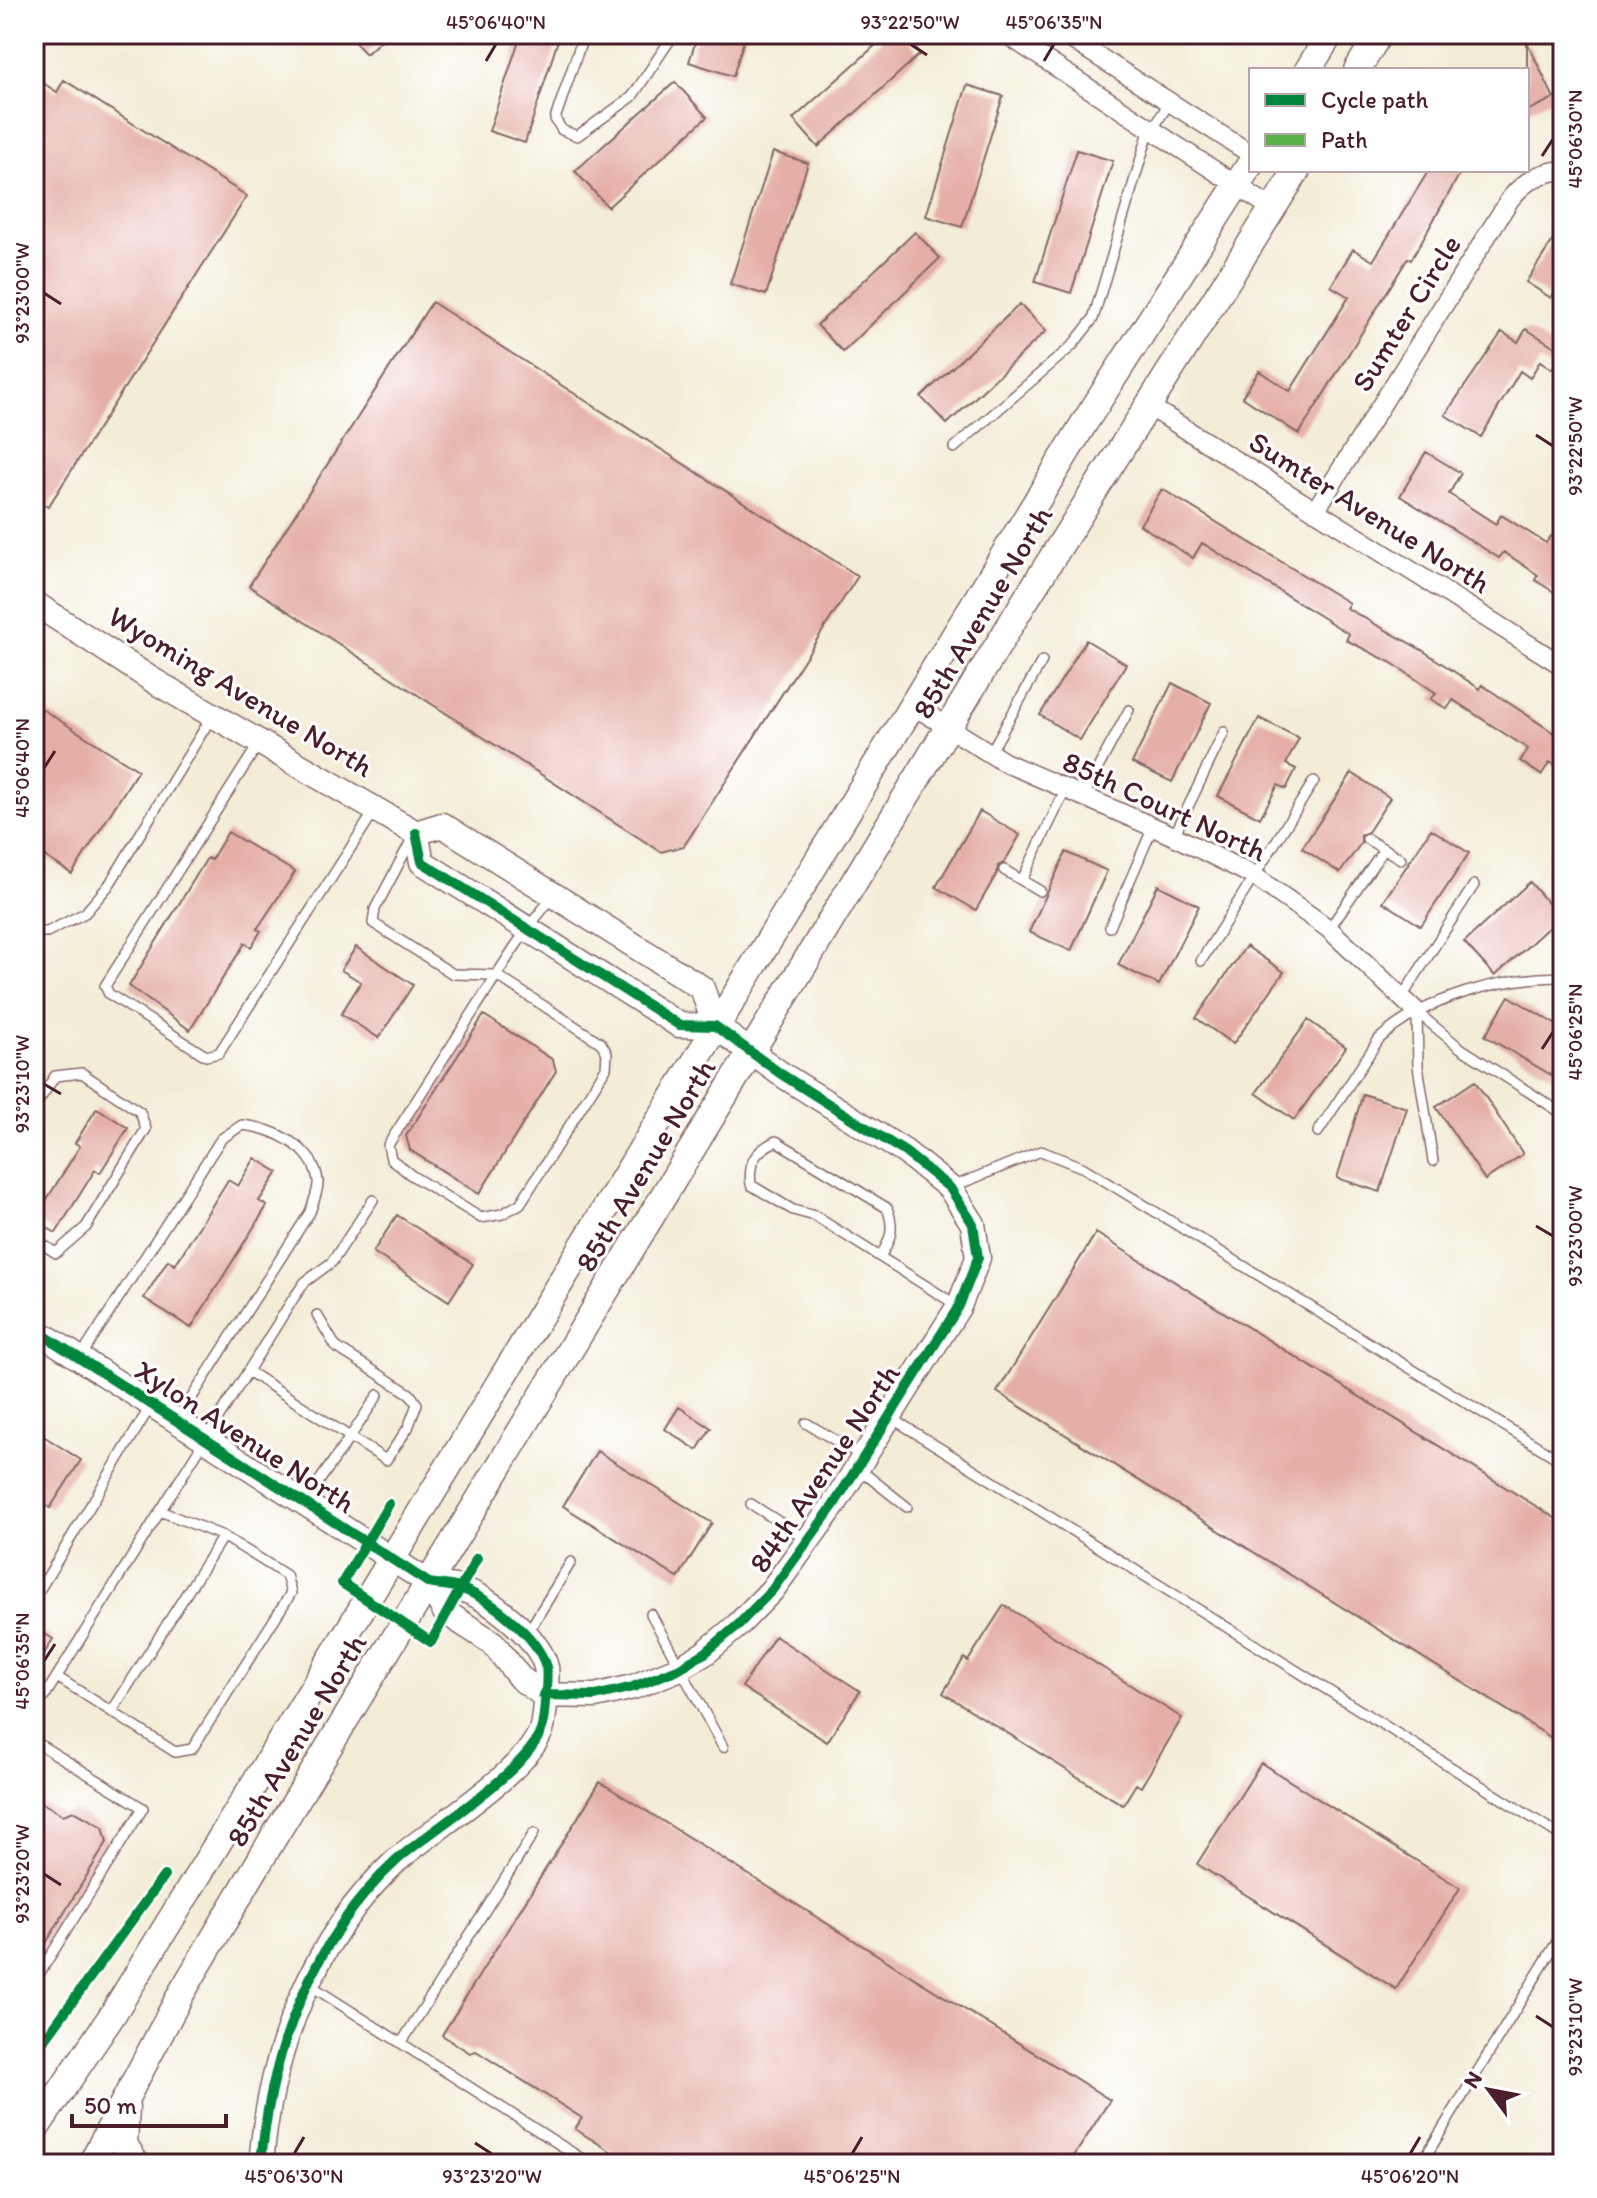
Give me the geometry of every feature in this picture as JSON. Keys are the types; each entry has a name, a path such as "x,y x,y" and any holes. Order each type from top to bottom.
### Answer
{"main road":[{"path":"1309,68 1330,34"},
{"path":"1358,68 1379,34"},
{"name":"85th Avenue North","path":"34,2131 111,2017 911,704 1083,425 1249,166"},
{"name":"85th Avenue North","path":"91,2164 182,1992 948,728 1147,405 1273,209 1289,173"},
{"path":"127,2096 124,2144 136,2164"}],"street":[{"path":"1006,34 1273,209"},
{"path":"1063,34 1249,153"},
{"name":"Sumter Circle","path":"1315,511 1510,199 1525,181 1563,170"},
{"name":"Sumter Avenue North","path":"1147,405 1563,666"},
{"name":"Wyoming Avenue North","path":"34,603 154,681 214,713 416,833"},
{"name":"85th Court North","path":"911,704 989,755 1174,836 1254,876 1329,929 1417,1012"},
{"path":"715,1026 702,988 442,825 416,833 422,862 679,1025 715,1026 905,1152 950,1188"},
{"name":"84th Avenue North","path":"543,1695 595,1696 633,1687 678,1669 705,1653 772,1590 861,1463 959,1306 978,1258 973,1224 950,1188"},
{"name":"Xylon Avenue North","path":"34,1329 429,1583"},
{"path":"261,2164 268,2101 277,2066 290,2025 332,1939 395,1862 457,1811 501,1780 525,1757 542,1728 546,1669 527,1635 518,1624 460,1588 429,1583"},
{"path":"429,1583 445,1612 493,1643 506,1655 520,1678 543,1695"}],"lane":[{"path":"584,34 555,119 562,130 577,136 632,97 674,34"},
{"path":"954,448 1072,346 1093,319 1152,130 1169,103"},
{"path":"989,755 1042,661"},
{"path":"1022,880 1129,710"},
{"path":"34,932 47,932 85,913 109,885 214,713"},
{"path":"1174,836 1224,732"},
{"path":"261,741 105,986 109,994 206,1056 219,1053 375,810"},
{"path":"1201,961 1314,781"},
{"path":"1110,927 1153,827"},
{"path":"416,833 375,909 373,923 453,974 496,975 601,1043 607,1053 606,1068 520,1204 502,1214 481,1218 411,1175 391,1159 388,1145 496,975 526,928 553,896"},
{"path":"1367,839 1401,859"},
{"path":"1329,929 1384,849"},
{"path":"1004,870 1040,891"},
{"path":"1402,997 1474,885"},
{"path":"1318,1132 1379,1039 1417,1012 1517,980 1563,977"},
{"path":"1417,1012 1459,1047 1557,1110"},
{"path":"1417,1012 1418,1066 1433,1161"},
{"path":"34,1108 55,1076 82,1073 140,1112 146,1129 86,1227 56,1253 34,1239"},
{"path":"80,1359 221,1139 242,1125 267,1128 309,1156 318,1182 310,1212 177,1421"},
{"path":"880,1257 890,1241 893,1223 887,1208 776,1141 759,1149 749,1168 751,1185 793,1210 815,1216 880,1257 959,1306"},
{"path":"950,1188 1041,1151 1084,1168 1563,1462"},
{"path":"34,1713 305,1282 332,1262 373,1200"},
{"path":"248,1371 386,1460 408,1428 417,1404 410,1394 336,1347 317,1315"},
{"path":"304,1503 378,1395"},
{"path":"34,1599 152,1405"},
{"path":"890,1417 1563,1837"},
{"path":"806,1423 861,1463 907,1507"},
{"path":"751,1504 809,1541"},
{"path":"57,1677 175,1752 192,1749 291,1593 286,1575 223,1536 160,1511"},
{"path":"112,1711 223,1536"},
{"path":"527,1635 571,1562"},
{"path":"651,1614 678,1669 723,1747"},
{"path":"34,1741 143,1808 34,1982"},
{"path":"402,2042 534,1833"},
{"path":"1421,2164 1563,1932"},
{"path":"308,1984 590,2164"}],"building":[{"path":"347,34 388,34 366,54"},
{"path":"521,34 560,34 525,143 489,131"},
{"path":"698,34 746,34 733,76 689,62"},
{"path":"888,34 902,34 920,54 818,147 793,119"},
{"path":"1527,42 1554,98 1529,110 1529,68"},
{"path":"34,77 57,92 64,80 247,196 48,507 34,498"},
{"path":"675,82 707,117 608,207 575,171"},
{"path":"967,85 1003,96 962,227 926,216"},
{"path":"1077,150 1113,161 1071,293 1035,282"},
{"path":"773,152 808,163 766,295 730,284"},
{"path":"1428,172 1461,172 1411,260 1408,258 1299,434 1242,397 1259,371 1290,391 1349,297 1331,286 1353,249 1373,261"},
{"path":"1563,225 1563,278 1551,298 1526,282"},
{"path":"915,232 940,258 843,352 817,325"},
{"path":"432,302 858,576 684,846 661,852 249,586"},
{"path":"1020,304 1046,331 947,424 921,397"},
{"path":"1526,329 1563,352 1552,369 1540,361 1530,378 1520,371 1481,437 1445,415 1502,332 1518,342"},
{"path":"1426,452 1461,473 1449,494 1496,524 1501,515 1546,543 1551,536 1563,544 1563,586 1557,594 1535,580 1538,575 1504,552 1499,558 1400,496"},
{"path":"1162,489 1349,603 1346,608 1422,650 1480,689 1482,685 1563,739 1563,770 1550,762 1541,775 1520,761 1528,749 1453,700 1447,709 1431,699 1436,693 1392,663 1346,640 1349,634 1202,543 1193,558 1140,525"},
{"path":"1086,640 1126,664 1080,740 1040,715"},
{"path":"1172,683 1211,703 1172,782 1132,763"},
{"path":"34,704 138,770 72,874 34,849"},
{"path":"1259,718 1299,738 1286,764 1296,769 1286,789 1278,785 1260,818 1218,796"},
{"path":"1352,773 1390,798 1368,832 1361,835 1361,843 1340,873 1302,848"},
{"path":"980,811 1020,835 1004,863 998,866 976,910 936,887"},
{"path":"1431,829 1469,853 1421,926 1383,902"},
{"path":"228,832 295,872 257,929 261,931 251,947 245,943 190,1030 129,986 207,858 211,860"},
{"path":"1066,852 1107,871 1071,951 1029,932"},
{"path":"1530,882 1560,917 1495,976 1464,942"},
{"path":"1158,885 1199,906 1159,985 1118,965"},
{"path":"1246,946 1284,972 1233,1044 1196,1018"},
{"path":"356,947 413,985 379,1038 341,1014 361,982 341,970"},
{"path":"1509,996 1563,1029 1563,1082 1485,1036"},
{"path":"484,1015 553,1060 556,1071 479,1194 410,1150 406,1136"},
{"path":"1308,1020 1346,1047 1294,1120 1256,1093"},
{"path":"1475,1081 1523,1154 1485,1180 1436,1107"},
{"path":"1363,1094 1407,1108 1380,1192 1337,1178"},
{"path":"97,1108 128,1128 100,1173 95,1170 56,1233 34,1220 80,1146 75,1143"},
{"path":"255,1158 278,1172 259,1201 267,1206 191,1328 144,1298 168,1260 175,1265 228,1180 238,1186"},
{"path":"397,1215 473,1264 449,1301 373,1252"},
{"path":"1096,1233 1563,1523 1563,1745 997,1392"},
{"path":"679,1407 711,1428 697,1450 665,1429"},
{"path":"34,1430 81,1460 50,1508 34,1497"},
{"path":"597,1451 712,1523 678,1578 563,1506"},
{"path":"1004,1605 1182,1718 1141,1787 1136,1784 1123,1805 943,1693 964,1658 968,1661"},
{"path":"34,1627 53,1639 34,1670"},
{"path":"775,1636 860,1691 827,1742 742,1687"},
{"path":"1261,1763 1460,1888 1396,1989 1197,1864"},
{"path":"600,1782 1110,2100 1069,2164 631,2164 575,2129 582,2118 476,2051 470,2053 442,2035"},
{"path":"34,1798 63,1815 74,1811 103,1827 107,1842 34,1963"}],"marked path":[{"path":"1557,1110 1563,1113"}],"cycle path":[{"path":"416,833 422,862 679,1025 715,1026 781,1074 905,1152 950,1188 973,1224 978,1258 959,1306 833,1506 772,1590 705,1653 678,1669 633,1687 595,1696 543,1695"},
{"path":"34,1329 429,1583 459,1588 484,1600 523,1631 546,1667 543,1722 534,1744 500,1780 396,1861 366,1892 319,1961 300,2000 274,2081 261,2164"},
{"path":"389,1504 342,1583 431,1642 477,1558"},
{"path":"34,2054 164,1876"}]}
